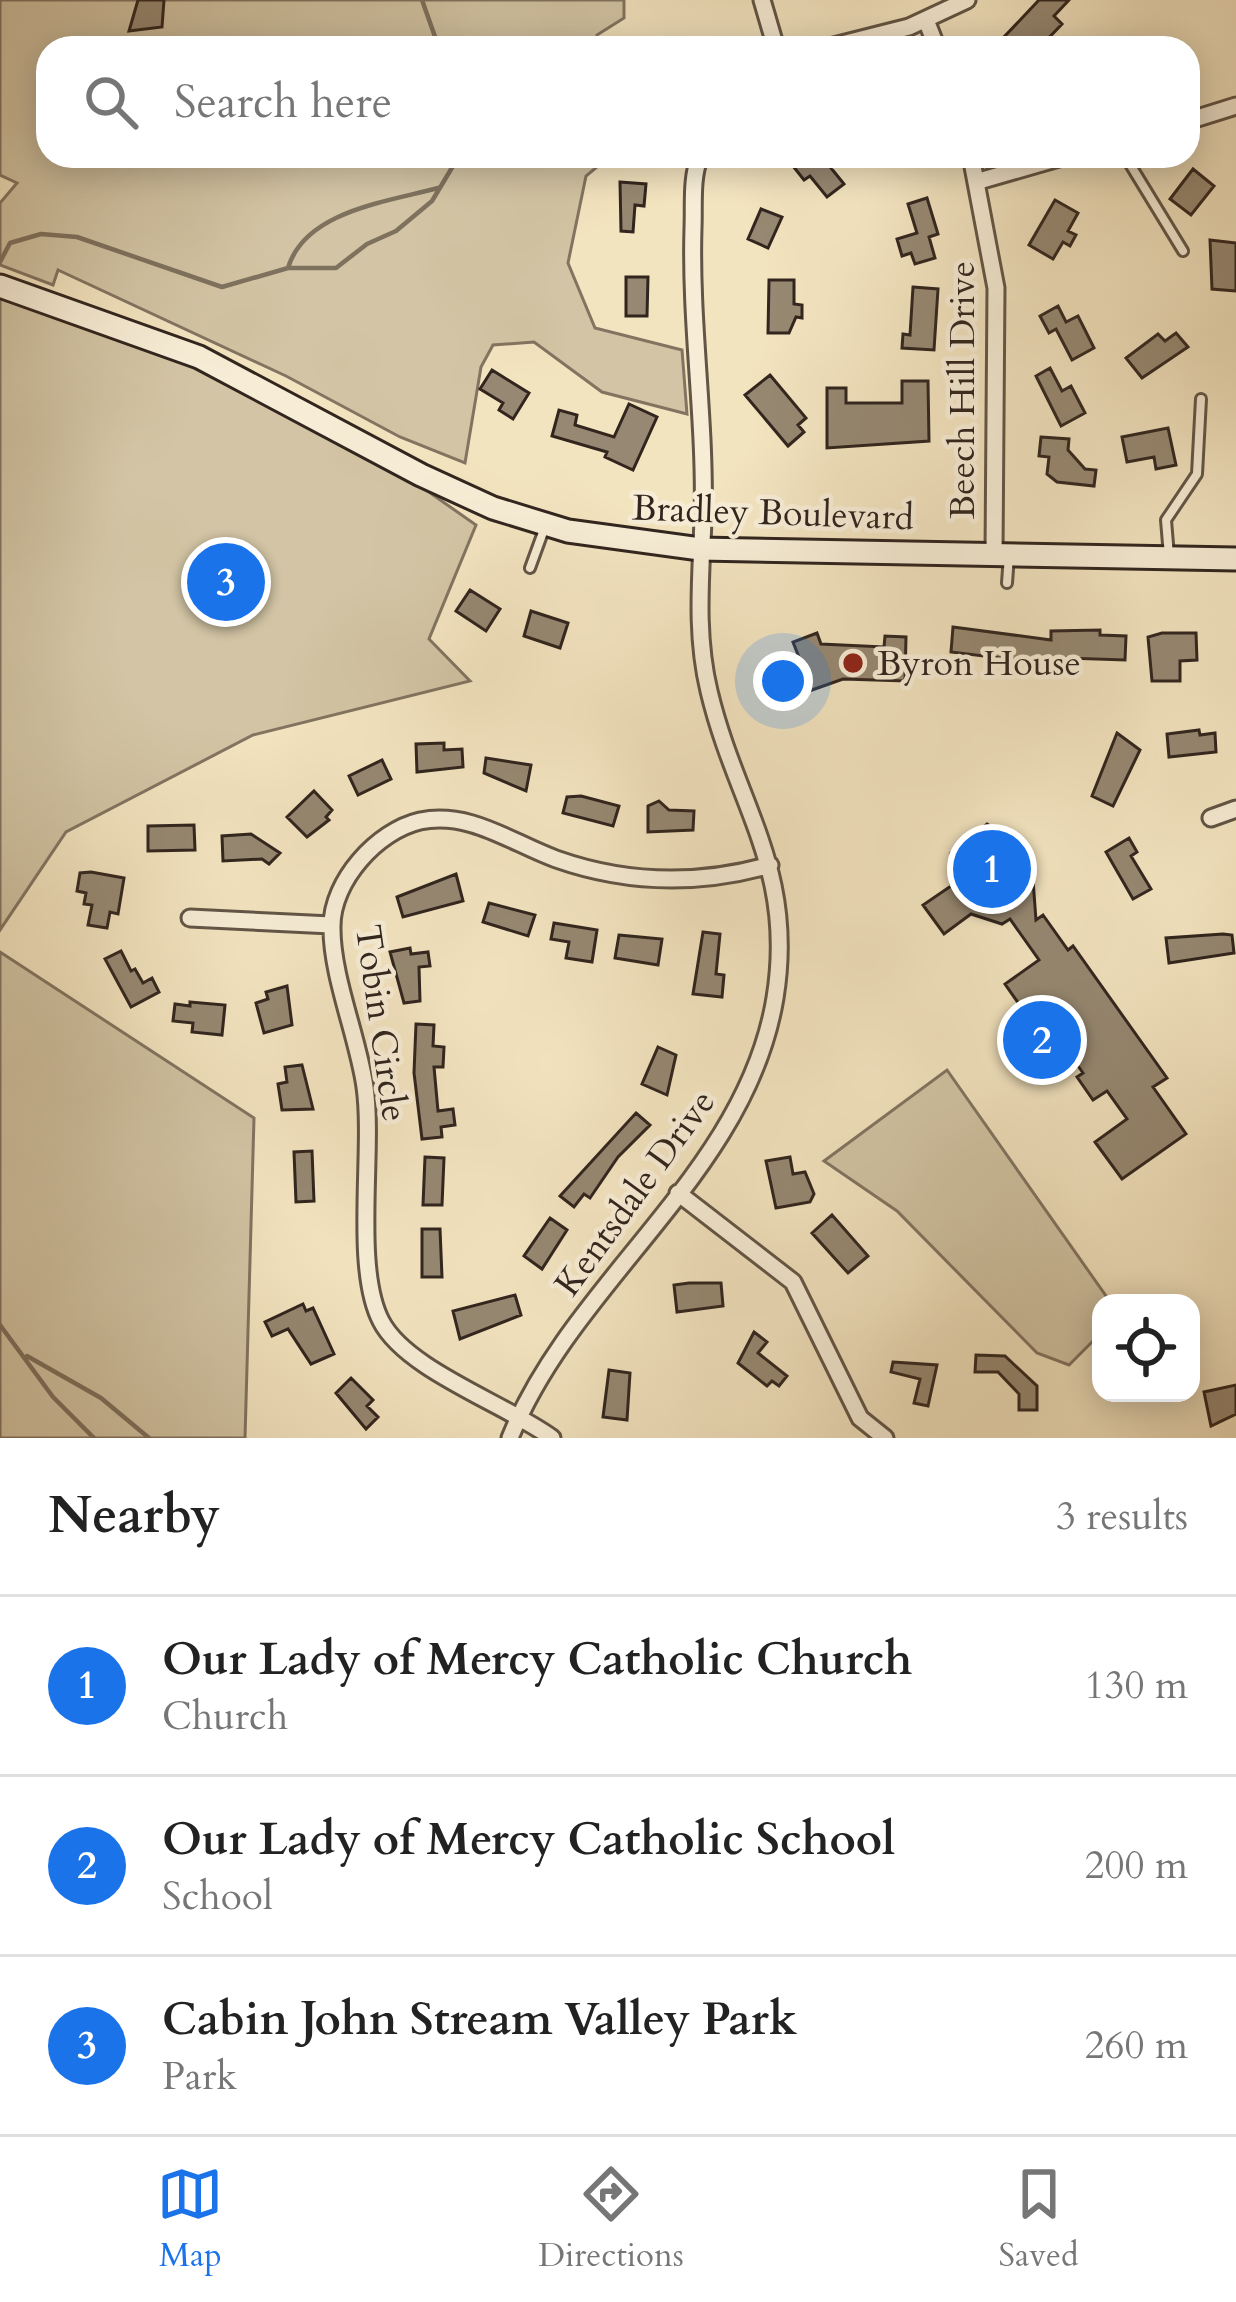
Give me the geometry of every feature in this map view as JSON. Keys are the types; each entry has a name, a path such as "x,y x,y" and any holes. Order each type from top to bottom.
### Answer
{"main road":[{"name":"Bradley Boulevard","path":"0,286 199,357 421,475 545,524 700,549 1236,559"}],"street":[{"path":"762,0 772,36"},
{"path":"869,36 926,20 968,0"},
{"path":"926,20 932,36"},
{"path":"1200,117 1236,106"},
{"name":"Kentsdale Drive","path":"510,1438 550,1360 729,1123 767,1030 778,961 770,865 708,688 698,619 692,268 699,168"},
{"name":"Beech Hill Drive","path":"975,168 996,288 1002,554"},
{"path":"979,181 1024,168"},
{"path":"1211,818 1236,809"},
{"name":"Tobin Circle","path":"552,1438 520,1414 415,1357 379,1319 370,1273 365,1089 331,925 344,883 377,843 418,822 458,817 608,874 670,881 770,865"},
{"path":"190,918 331,925"},
{"path":"678,1192 793,1282 860,1418 885,1438"}],"lane":[{"path":"1132,168 1183,250"},
{"path":"1169,557 1166,520 1197,474 1201,398"},
{"path":"530,568 545,524"},
{"path":"1002,554 1007,583"}],"shaded area":[{"path":"0,0 624,0 624,18 597,36 36,36 36,168 596,168 586,176 568,263 595,328 682,350 687,414 602,392 534,342 493,345 481,367 465,463 400,437 286,376 58,270 53,285 0,265 0,203 17,183 0,175"},
{"path":"0,286 61,305 336,427 476,525 429,639 470,681 253,735 66,832 0,930"},
{"path":"0,952 254,1118 245,1438 0,1438"},
{"path":"947,1070 1105,1294 1092,1294 1092,1342 1069,1365 1037,1353 897,1211 824,1161"}],"building":[{"path":"138,0 164,0 162,27 129,31"},
{"path":"1039,0 1069,0 1054,16 1062,24 1051,36 1005,36"},
{"path":"795,168 831,168 844,184 827,197 810,176 804,180"},
{"path":"1193,169 1214,186 1191,215 1170,199"},
{"path":"620,182 646,184 644,206 635,205 633,232 621,231"},
{"path":"927,198 938,234 929,237 935,258 915,264 911,253 902,256 897,239 917,233 908,204"},
{"path":"1055,200 1078,213 1068,231 1076,235 1070,246 1063,242 1053,259 1029,245"},
{"path":"761,209 782,217 768,248 748,239"},
{"path":"1210,240 1236,243 1236,291 1212,289"},
{"path":"626,277 648,277 647,316 626,316"},
{"path":"769,280 794,280 794,304 802,305 802,318 796,317 789,333 768,333"},
{"path":"913,287 938,289 934,350 902,348 903,334 910,335"},
{"path":"1058,306 1066,322 1078,316 1094,348 1072,360 1056,329 1049,333 1040,316"},
{"path":"1176,333 1188,347 1142,378 1126,358 1158,334 1165,341"},
{"path":"1050,368 1062,391 1071,386 1085,413 1061,426 1036,376"},
{"path":"492,370 529,393 513,419 499,410 503,403 480,389"},
{"path":"770,375 806,418 798,425 804,432 788,446 745,395"},
{"path":"902,381 928,381 929,441 827,448 827,388 846,388 846,403 902,403"},
{"path":"629,404 657,417 633,470 605,457 607,452 552,436 559,410 577,415 575,425 614,437"},
{"path":"1168,428 1176,465 1156,469 1154,457 1127,462 1122,437"},
{"path":"1041,437 1069,439 1068,450 1085,469 1096,470 1094,486 1057,482 1047,474 1049,457 1039,456"},
{"path":"470,590 500,609 486,631 456,611"},
{"path":"531,611 568,623 560,648 524,636"},
{"path":"953,627 1051,640 1051,631 1100,630 1100,635 1126,636 1125,660 1066,658 1065,666 951,652"},
{"name":"Byron House","path":"817,633 821,644 884,647 885,636 906,637 905,681 843,679 812,690 793,642"},
{"path":"1196,633 1197,660 1180,661 1180,681 1152,681 1148,637"},
{"path":"1199,730 1200,735 1215,733 1216,752 1169,757 1167,734"},
{"path":"1117,733 1140,750 1113,806 1092,796"},
{"path":"444,743 444,750 462,749 463,767 417,772 416,744"},
{"path":"486,758 531,765 526,791 484,773"},
{"path":"382,760 391,779 358,795 349,776"},
{"path":"314,791 332,810 326,817 329,820 307,837 287,817"},
{"path":"567,797 619,806 613,826 563,813"},
{"path":"659,801 669,810 694,811 693,830 648,832 648,806"},
{"path":"987,824 1031,853 1036,920 1043,915 1068,950 1073,946 1167,1078 1153,1087 1186,1134 1122,1179 1095,1142 1127,1119 1107,1091 1093,1100 1077,1077 1083,1073 1036,1007 1026,1014 1005,984 1039,960 1010,919 1002,924 971,914 944,934 923,905 951,886 951,853"},
{"path":"194,825 195,850 148,851 148,826"},
{"path":"251,834 280,853 269,864 262,859 223,861 222,836"},
{"path":"1129,838 1137,852 1131,856 1151,889 1133,899 1106,852"},
{"path":"80,873 124,878 118,914 110,912 107,928 88,925 92,905 84,904 86,893 77,891"},
{"path":"456,874 463,901 403,917 397,897"},
{"path":"489,903 535,915 528,936 483,922"},
{"path":"554,923 597,930 592,962 566,958 569,942 551,939"},
{"path":"703,932 720,934 716,974 724,975 722,997 693,994"},
{"path":"619,935 662,939 658,965 615,958"},
{"path":"1232,935 1234,953 1169,963 1166,938"},
{"path":"410,948 411,954 428,952 430,966 419,967 420,1001 404,1003 390,952"},
{"path":"121,951 131,971 135,969 143,983 152,978 159,992 131,1007 105,959"},
{"path":"287,986 292,1025 264,1033 256,1003 268,999 266,992"},
{"path":"190,1002 225,1005 222,1035 192,1032 193,1023 173,1021 175,1004 190,1006"},
{"path":"416,1024 434,1025 433,1046 444,1047 443,1067 434,1067 438,1111 453,1109 455,1125 441,1127 442,1137 422,1139 414,1073"},
{"path":"658,1047 676,1055 667,1095 642,1084"},
{"path":"302,1065 313,1109 282,1110 278,1084 287,1082 285,1067"},
{"path":"636,1113 650,1125 618,1157 590,1198 584,1194 574,1207 560,1196"},
{"path":"312,1151 314,1201 296,1202 294,1152"},
{"path":"425,1157 444,1158 442,1205 423,1205"},
{"path":"790,1157 793,1174 805,1172 814,1194 810,1202 776,1208 766,1161"},
{"path":"832,1215 868,1256 848,1273 812,1233"},
{"path":"550,1218 567,1230 542,1269 524,1256"},
{"path":"422,1229 440,1229 442,1277 422,1277"},
{"path":"721,1283 723,1306 677,1312 674,1285"},
{"path":"515,1295 521,1315 460,1339 453,1311"},
{"path":"303,1304 306,1311 313,1308 334,1354 311,1364 288,1329 272,1336 265,1322"},
{"path":"754,1332 767,1342 758,1353 787,1376 779,1386 772,1381 767,1386 738,1363"},
{"path":"976,1355 1005,1356 1037,1386 1037,1410 1019,1410 1019,1394 998,1372 975,1372"},
{"path":"893,1362 937,1365 928,1406 914,1403 920,1379 891,1372"},
{"path":"609,1370 630,1373 627,1420 603,1417"},
{"path":"351,1378 373,1400 367,1406 378,1417 366,1429 336,1393"},
{"path":"1236,1385 1236,1414 1211,1426 1204,1392"}],"waterway":[{"path":"422,0 435,36"},
{"path":"0,262 10,243 41,234 77,237 222,287 288,268 336,268 367,244 396,231 432,201 452,168"},
{"path":"288,268 297,249 329,221 438,188"},
{"path":"0,1325 53,1397 94,1438"},
{"path":"27,1356 101,1398 149,1438"}],"place":[{"name":"Cabin John Stream Valley Park","path":"226,582"},
{"name":"Byron House","path":"853,663"},
{"name":"Our Lady of Mercy Catholic Church","path":"992,869"},
{"name":"Our Lady of Mercy Catholic School","path":"1042,1040"}]}
